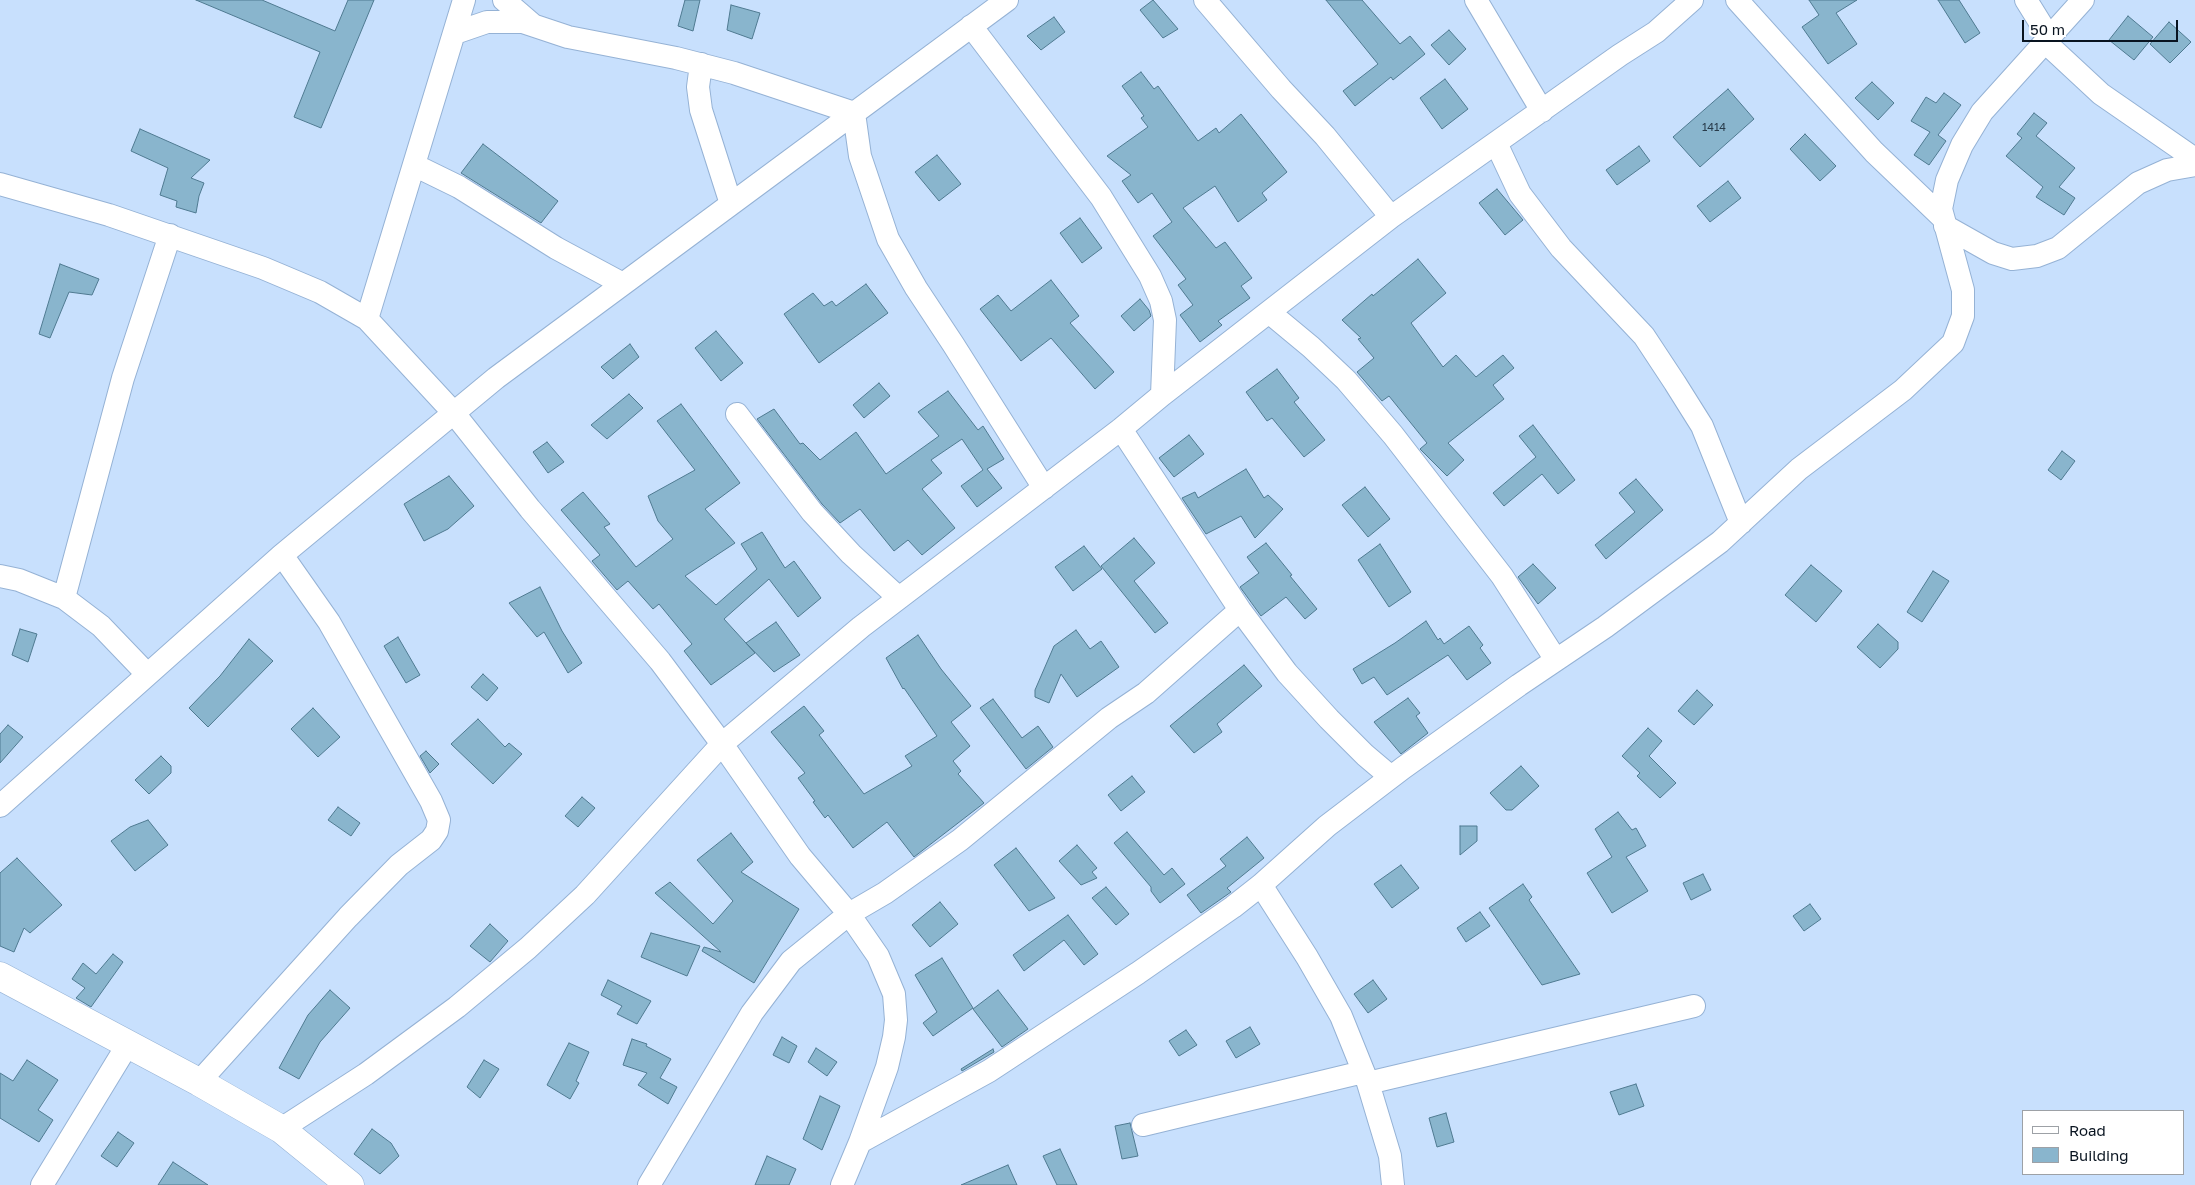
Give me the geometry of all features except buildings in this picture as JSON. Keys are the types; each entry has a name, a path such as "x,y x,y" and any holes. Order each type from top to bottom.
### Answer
{"street":[{"path":"367,319 464,0"},
{"path":"504,0 532,24"},
{"path":"0,806 282,555 453,412 496,378 1007,0"},
{"path":"1205,0 1281,89 1325,136 1391,217"},
{"path":"1476,0 1542,111"},
{"path":"281,1129 366,1074 457,1008 528,948 585,895 722,744 815,665 899,598 1121,429 1391,217 1620,55 1656,32 1692,0"},
{"path":"1737,0 1874,152 1944,222 1993,254 2012,259 2036,256 2058,248 2138,183 2167,170 2195,165"},
{"path":"2026,0 2047,40 2101,94 2195,159"},
{"path":"860,1142 990,1071 1138,973 1260,885 1327,826 1391,777 1605,627 1714,546 1799,469 1903,390 1953,344 1963,316 1963,290 1941,209 1947,180 1962,145 1982,112 2083,0"},
{"path":"455,33 487,22 532,24 568,36 701,64 734,73 854,113"},
{"path":"971,26 1101,198 1150,276 1165,320 1162,395"},
{"path":"701,64 698,87 701,110 731,204"},
{"path":"854,113 860,156 888,239 916,288 1044,488"},
{"path":"1496,143 1520,194 1561,248 1644,336 1670,376 1702,426 1741,523"},
{"path":"414,165 459,187 556,248 623,284"},
{"path":"0,184 109,215 170,235 263,268 320,292 367,319 453,412 530,509 660,661 722,744 800,856 849,914 878,956 894,994 896,1020 894,1037 887,1067 842,1185"},
{"path":"64,598 123,378 170,235"},
{"path":"1270,313 1312,347 1346,380 1393,435 1502,576 1556,660"},
{"path":"737,414 812,512 851,554 899,598"},
{"path":"1121,429 1240,610 1287,673 1329,719 1365,755 1391,777"},
{"path":"199,1082 348,917 400,866 431,840 437,831 439,820 431,801 329,622 282,555"},
{"path":"0,576 19,580 64,598 101,626 147,674"},
{"path":"649,1185 752,1013 791,961 849,914 900,883 960,840 1109,718 1146,693 1240,610"},
{"path":"1260,885 1307,957 1341,1016 1366,1078 1390,1156 1393,1185"},
{"path":"0,976 199,1082 281,1129 350,1185"},
{"path":"1144,1125 1694,1006"},
{"path":"42,1185 128,1044"}]}
